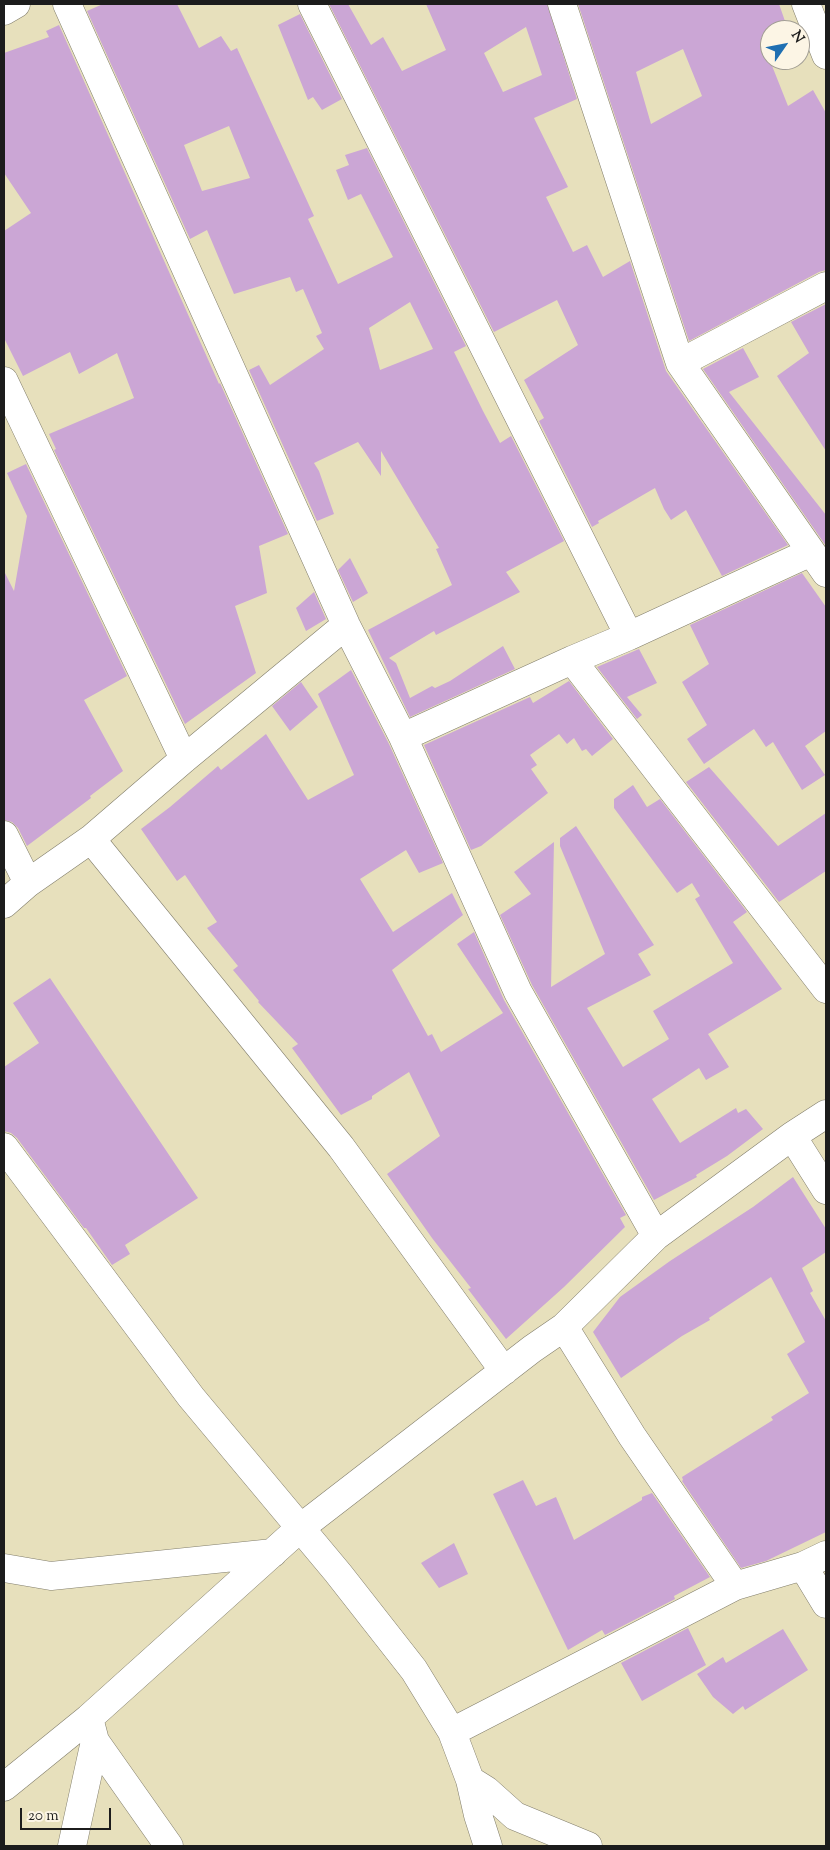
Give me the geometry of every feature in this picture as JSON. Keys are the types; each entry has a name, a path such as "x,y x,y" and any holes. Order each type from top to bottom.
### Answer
{"street":[{"path":"4,11 16,4"},
{"path":"67,4 346,625 403,737 518,992 656,1236"},
{"path":"312,4 629,636"},
{"path":"403,737 572,660 818,562 680,362 562,4"},
{"path":"806,4 826,54"},
{"path":"680,362 826,286"},
{"path":"4,381 184,759"},
{"path":"4,904 28,883 91,839 346,625"},
{"path":"572,660 826,989"},
{"path":"4,835 28,883"},
{"path":"91,839 341,1147 504,1372"},
{"path":"4,1787 92,1730 299,1529 564,1327 656,1236 792,1136 826,1114"},
{"path":"792,1136 826,1190"},
{"path":"4,1147 191,1396 299,1529 338,1573 414,1670 452,1732 470,1780 488,1846"},
{"path":"564,1327 632,1436 735,1586"},
{"path":"4,1568 51,1576 273,1553"},
{"path":"452,1732 735,1586 815,1561 826,1604"},
{"path":"72,1846 92,1730"},
{"path":"92,1730 169,1846"},
{"path":"470,1780 486,1790 515,1816 588,1846"}],"building":[{"path":"103,4 177,4 199,48 221,36 231,51 237,48 314,216 308,219 338,284 393,257 361,194 348,200 336,170 349,165 345,155 367,148 466,346 454,352 483,411 500,443 511,436 564,541 506,572 520,592 436,635 434,631 389,658 396,663 410,698 432,686 435,688 450,681 503,646 515,669 410,717 368,630 452,585 436,549 439,548 381,451 381,476 358,442 314,463 319,471 334,514 317,521 249,370 259,365 270,385 324,349 316,336 322,333 303,289 296,292 290,277 234,294 207,230 190,239 87,11","holes":["229,126 250,178 202,191 184,145","410,302 433,349 380,370 369,328"]},
{"path":"329,4 348,4 371,45 383,37 402,71 446,50 426,4 547,4 577,99 534,118 568,187 546,197 573,252 587,245 603,277 630,261 666,371 788,545 722,576 686,510 671,520 655,488 598,521 599,523 592,527 539,421 544,418 524,380 578,345 557,300 494,332","holes":["526,27 542,75 503,92 484,53"]},
{"path":"578,4 779,4 785,20 760,20 760,70 774,70 788,106 813,90 826,113 826,270 689,341","holes":["683,49 702,96 651,124 636,72"]},
{"path":"300,14 342,99 322,110 313,97 308,100 278,25"},
{"path":"59,25 288,534 259,546 267,593 235,606 256,673 185,724 54,450 56,449 49,434 134,398 117,353 79,374 70,352 23,376 4,338 4,231 31,213 4,173 4,53 49,37 46,31"},
{"path":"826,304 826,451 777,376 809,353 791,322"},
{"path":"743,348 759,377 729,392 826,515 826,546 703,369"},
{"path":"26,464 127,676 84,700 123,771 90,796 91,798 27,846 18,828 12,822 4,820 4,571 14,591 27,516 7,473"},
{"path":"350,558 368,593 353,602 338,570"},
{"path":"802,573 826,607 826,731 805,746 825,775 802,790 773,742 766,747 754,729 704,764 687,739 707,725 682,682 709,664 690,625"},
{"path":"314,592 326,619 306,631 296,608"},
{"path":"639,649 657,683 627,697 642,715 637,719 597,667"},
{"path":"351,670 389,744 443,863 419,873 406,850 360,879 393,932 452,893 463,915 392,970 428,1036 432,1034 441,1052 503,1013 457,944 474,932 504,1000 626,1215 620,1218 625,1227 564,1287 506,1339 468,1289 471,1288 432,1238 387,1174 440,1136 409,1072 372,1096 372,1099 341,1115 292,1048 298,1044 258,1002 233,970 238,966 207,928 217,922 185,875 177,881 141,829 218,766 221,770 266,734 308,800 354,775 318,694"},
{"path":"569,681 613,739 592,756 586,749 582,751 574,738 567,744 559,734 530,755 537,765 531,769 548,793 481,846 471,850 424,745 530,697 533,703"},
{"path":"301,682 318,707 290,731 272,706"},
{"path":"709,767 778,846 826,813 826,871 779,902 686,782"},
{"path":"633,785 647,807 660,799 747,912 733,922 782,989 708,1034 729,1067 706,1080 699,1068 652,1099 680,1143 736,1108 738,1113 746,1109 763,1129 727,1156 696,1175 697,1177 654,1200 532,985 500,915 531,894 514,872 554,842 551,987 605,954 560,846 560,838 576,826 654,945 638,954 651,975 587,1008 623,1067 669,1039 653,1011 733,963 695,899 700,896 692,883 677,893 614,808 614,799"},
{"path":"50,978 198,1198 125,1245 130,1254 112,1265 17,1138 11,1133 4,1131 4,1067 39,1043 13,1003"},
{"path":"793,1177 826,1229 826,1252 802,1268 813,1291 810,1293 826,1321 826,1532 766,1561 741,1568 682,1481 682,1477 773,1420 771,1417 809,1393 787,1354 805,1342 771,1277 709,1318 710,1320 682,1336 621,1378 593,1332 620,1297 670,1261 753,1207"},
{"path":"523,1480 536,1506 556,1497 574,1540 642,1500 642,1497 652,1493 710,1577 674,1596 675,1599 605,1635 602,1630 568,1650 493,1494"},
{"path":"454,1543 468,1574 439,1588 421,1563"},
{"path":"688,1628 706,1665 642,1701 621,1663"},
{"path":"783,1629 808,1670 745,1710 743,1706 733,1714 713,1697 697,1674 723,1657 726,1663"}]}
